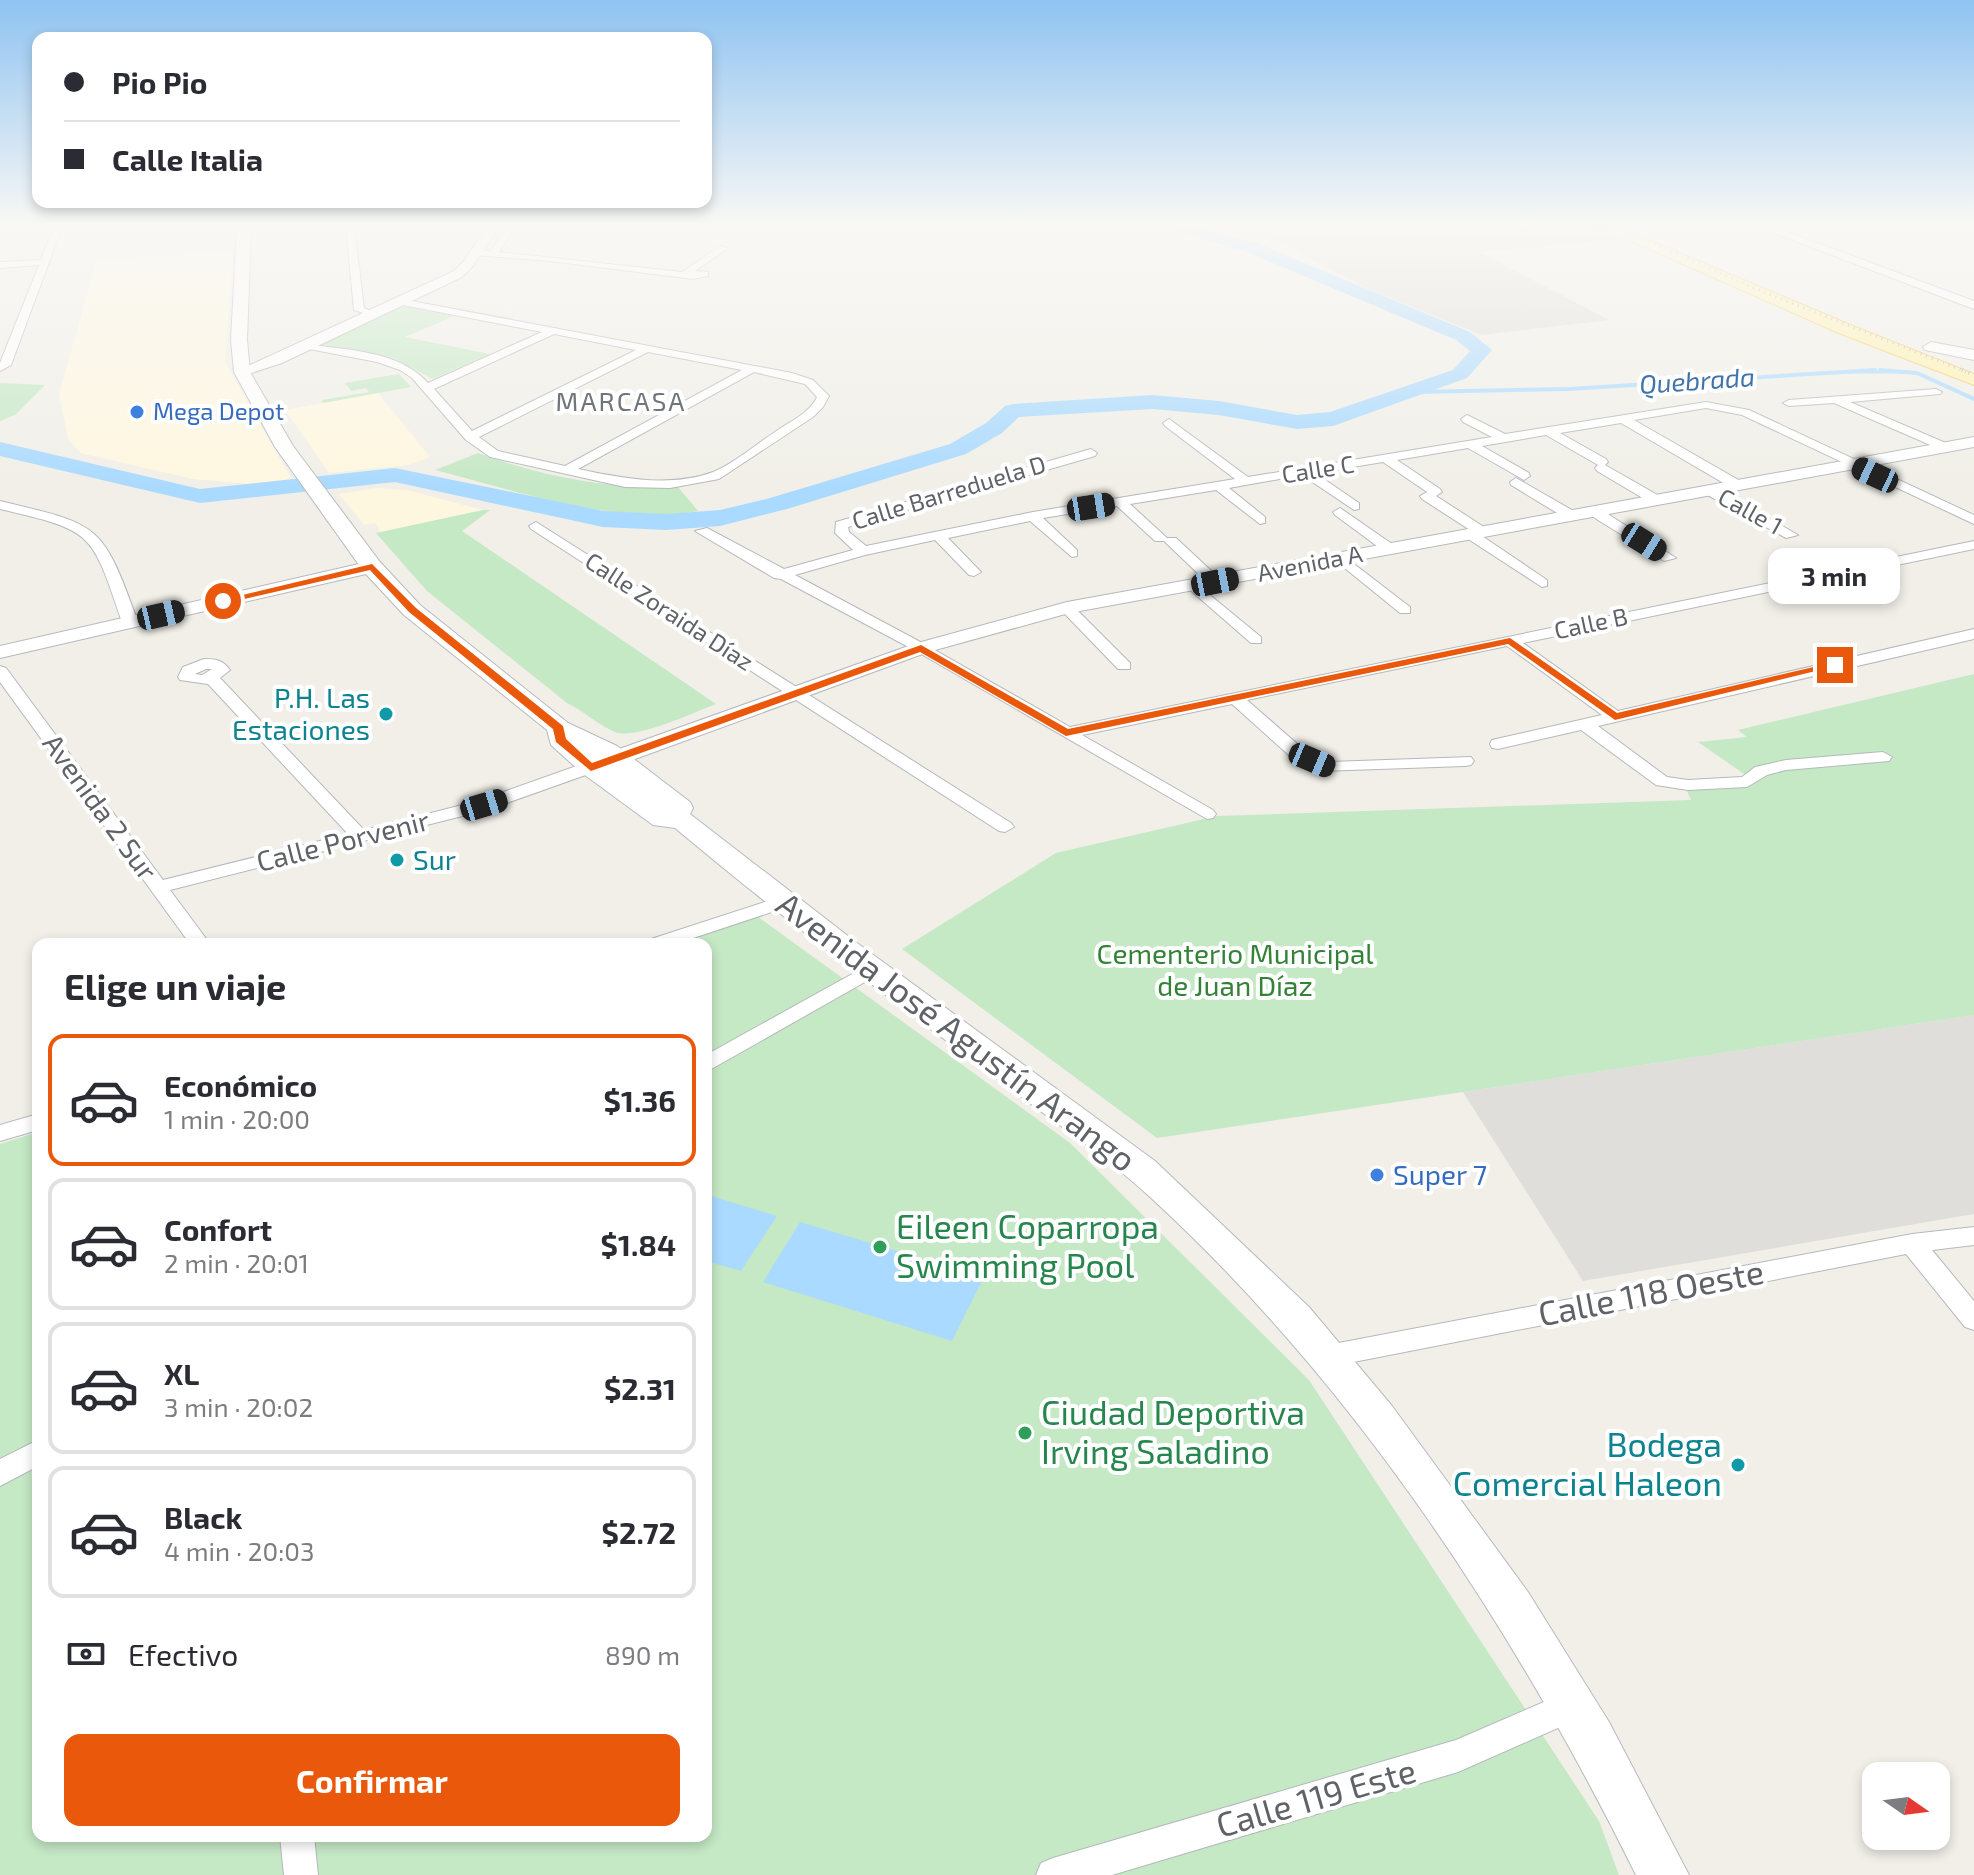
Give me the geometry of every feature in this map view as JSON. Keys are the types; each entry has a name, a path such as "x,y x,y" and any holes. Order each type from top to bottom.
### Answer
{"main road":[{"name":"Avenida José Agustín Arango","path":"240,314 242,372 284,447 369,563 412,610 559,728 579,733 616,758 681,809 682,820"},
{"path":"1811,314 1974,380"},
{"path":"1852,314 1974,363"},
{"path":"1931,347 1974,355"},
{"name":"Avenida José Agustín Arango","path":"559,728 560,740 591,767 663,819 682,820 783,902 1109,1145 1181,1205 1271,1293 1328,1356 1468,1543 1574,1705 1663,1875"}],"street":[{"path":"0,368 5,365 25,314"},
{"path":"304,347 388,361 416,376 470,437 494,454 625,483 693,482 732,467 819,405 823,396 818,388 792,376 466,314"},
{"path":"242,372 371,315"},
{"path":"425,389 552,331"},
{"path":"470,437 646,349"},
{"path":"565,471 753,368"},
{"path":"1789,403 1936,392"},
{"path":"1833,399 1944,447"},
{"name":"Calle C","path":"779,575 863,551 1033,516 1706,405 1745,412 1850,464"},
{"path":"1467,419 1505,439"},
{"path":"1623,419 1737,485"},
{"path":"1169,423 1246,481"},
{"path":"1548,431 1656,500"},
{"name":"Avenida A","path":"616,758 921,648 1067,608 1974,442"},
{"path":"1470,444 1572,516"},
{"name":"Calle Barreduela D","path":"863,551 842,533 841,525 1091,453"},
{"path":"1386,458 1542,583"},
{"path":"1850,464 1974,520"},
{"path":"1305,472 1354,506"},
{"path":"1219,486 1260,520"},
{"name":"Calle 1","path":"1709,490 1791,535"},
{"path":"1120,502 1215,582"},
{"path":"0,505 72,524 89,533 105,558 128,617"},
{"path":"1340,512 1390,549"},
{"path":"1595,512 1669,558"},
{"path":"1033,516 1072,553"},
{"name":"Calle Zoraida Díaz","path":"536,526 1005,827"},
{"path":"702,531 779,575 921,648 1207,814"},
{"path":"937,534 974,572"},
{"name":"Calle B","path":"1066,733 1974,545"},
{"path":"1341,558 1405,610"},
{"path":"0,640 128,617 369,563"},
{"path":"1194,586 1256,640"},
{"path":"1067,608 1124,666"},
{"path":"0,652 128,617"},
{"path":"1498,744 1974,634"},
{"path":"1510,641 1615,717"},
{"name":"Avenida 2 Sur","path":"0,671 196,938"},
{"path":"211,678 361,837"},
{"path":"1234,697 1297,753 1327,767 1465,761"},
{"path":"1583,723 1662,781 1688,785 1747,782 1761,771 1786,765 1883,757"},
{"name":"Calle Porvenir","path":"159,887 495,802 616,758"},
{"path":"673,938 783,902"},
{"path":"712,1062 872,969"},
{"path":"0,1133 32,1124"},
{"name":"Calle 118 Oeste","path":"1328,1356 1912,1243 1974,1236"},
{"path":"1912,1243 1974,1320"},
{"path":"0,1474 32,1455"},
{"name":"Calle 119 Este","path":"1053,1875 1458,1756 1574,1705"},
{"path":"298,1842 301,1875"}],"shaded area":[{"path":"82,314 228,314 225,362 292,480 263,485 193,479 80,453 68,438 59,394"},
{"path":"1431,314 1598,314 1609,320 1481,335"},
{"path":"378,393 430,457 409,465 329,473 285,410"},
{"path":"377,488 407,490 483,510 381,532 375,523 364,525 339,494"},
{"path":"1974,1015 1974,1214 1583,1281 1463,1092"}],"green space":[{"path":"383,314 446,314 454,316 405,337 490,354 433,379 393,358 318,345"},
{"path":"399,374 411,387 323,403 322,400 369,392 366,388 351,391 345,383"},
{"path":"0,383 45,385 15,415 0,421"},
{"path":"478,453 577,480 628,486 678,487 698,511 666,515 600,510 532,496 435,470"},
{"path":"490,510 462,531 716,704 636,732 609,729 567,703 427,591 376,533"},
{"name":"Cementerio Municipal de Juan Díaz","path":"1974,674 1974,1015 1157,1138 902,949 1056,853 1217,816 1691,800 1683,782 1747,776 1698,742 1747,737 1738,730"},
{"name":"Ciudad Deportiva Irving Saladino","path":"754,914 1070,1143 1309,1380 1599,1821 1619,1875 0,1875 0,1144 32,1134 32,1842 712,1842 712,938 678,938"}],"water":[{"path":"712,1196 777,1216 741,1271 712,1263"},
{"path":"800,1222 984,1277 952,1341 763,1282"}],"waterway":[{"path":"0,449 200,496 395,475 603,519 666,522 720,518 778,504 958,449 994,428 1013,411 1152,402 1219,408 1297,422 1333,419 1460,374 1482,350 1463,336 1412,314"},
{"name":"Quebrada","path":"1843,372 1875,370"},
{"name":"Quebrada","path":"1880,370 1905,372"},
{"name":"Quebrada","path":"1414,392 1569,389 1843,372"},
{"name":"Quebrada","path":"1843,372 1905,372"},
{"name":"Quebrada","path":"1905,372 1917,373 1974,399"}],"railway":[{"path":"1821,314 1963,371"},
{"path":"1963,371 1974,375"}],"place":[{"name":"Mega Depot","path":"137,412"},
{"name":"P.H. Las Estaciones","path":"386,714"},
{"name":"Sur","path":"397,860"},
{"name":"Super 7","path":"1377,1175"},
{"name":"Eileen Coparropa Swimming Pool","path":"880,1247"},
{"name":"Ciudad Deportiva Irving Saladino","path":"1025,1433"},
{"name":"Bodega Comercial Haleon","path":"1738,1465"}],"district":[{"name":"MARCASA","path":"621,402"}],"route":[{"path":"223,601 372,567 412,610 559,728 560,740 591,767 921,648 1066,733 1510,641 1615,717 1835,665"}]}
